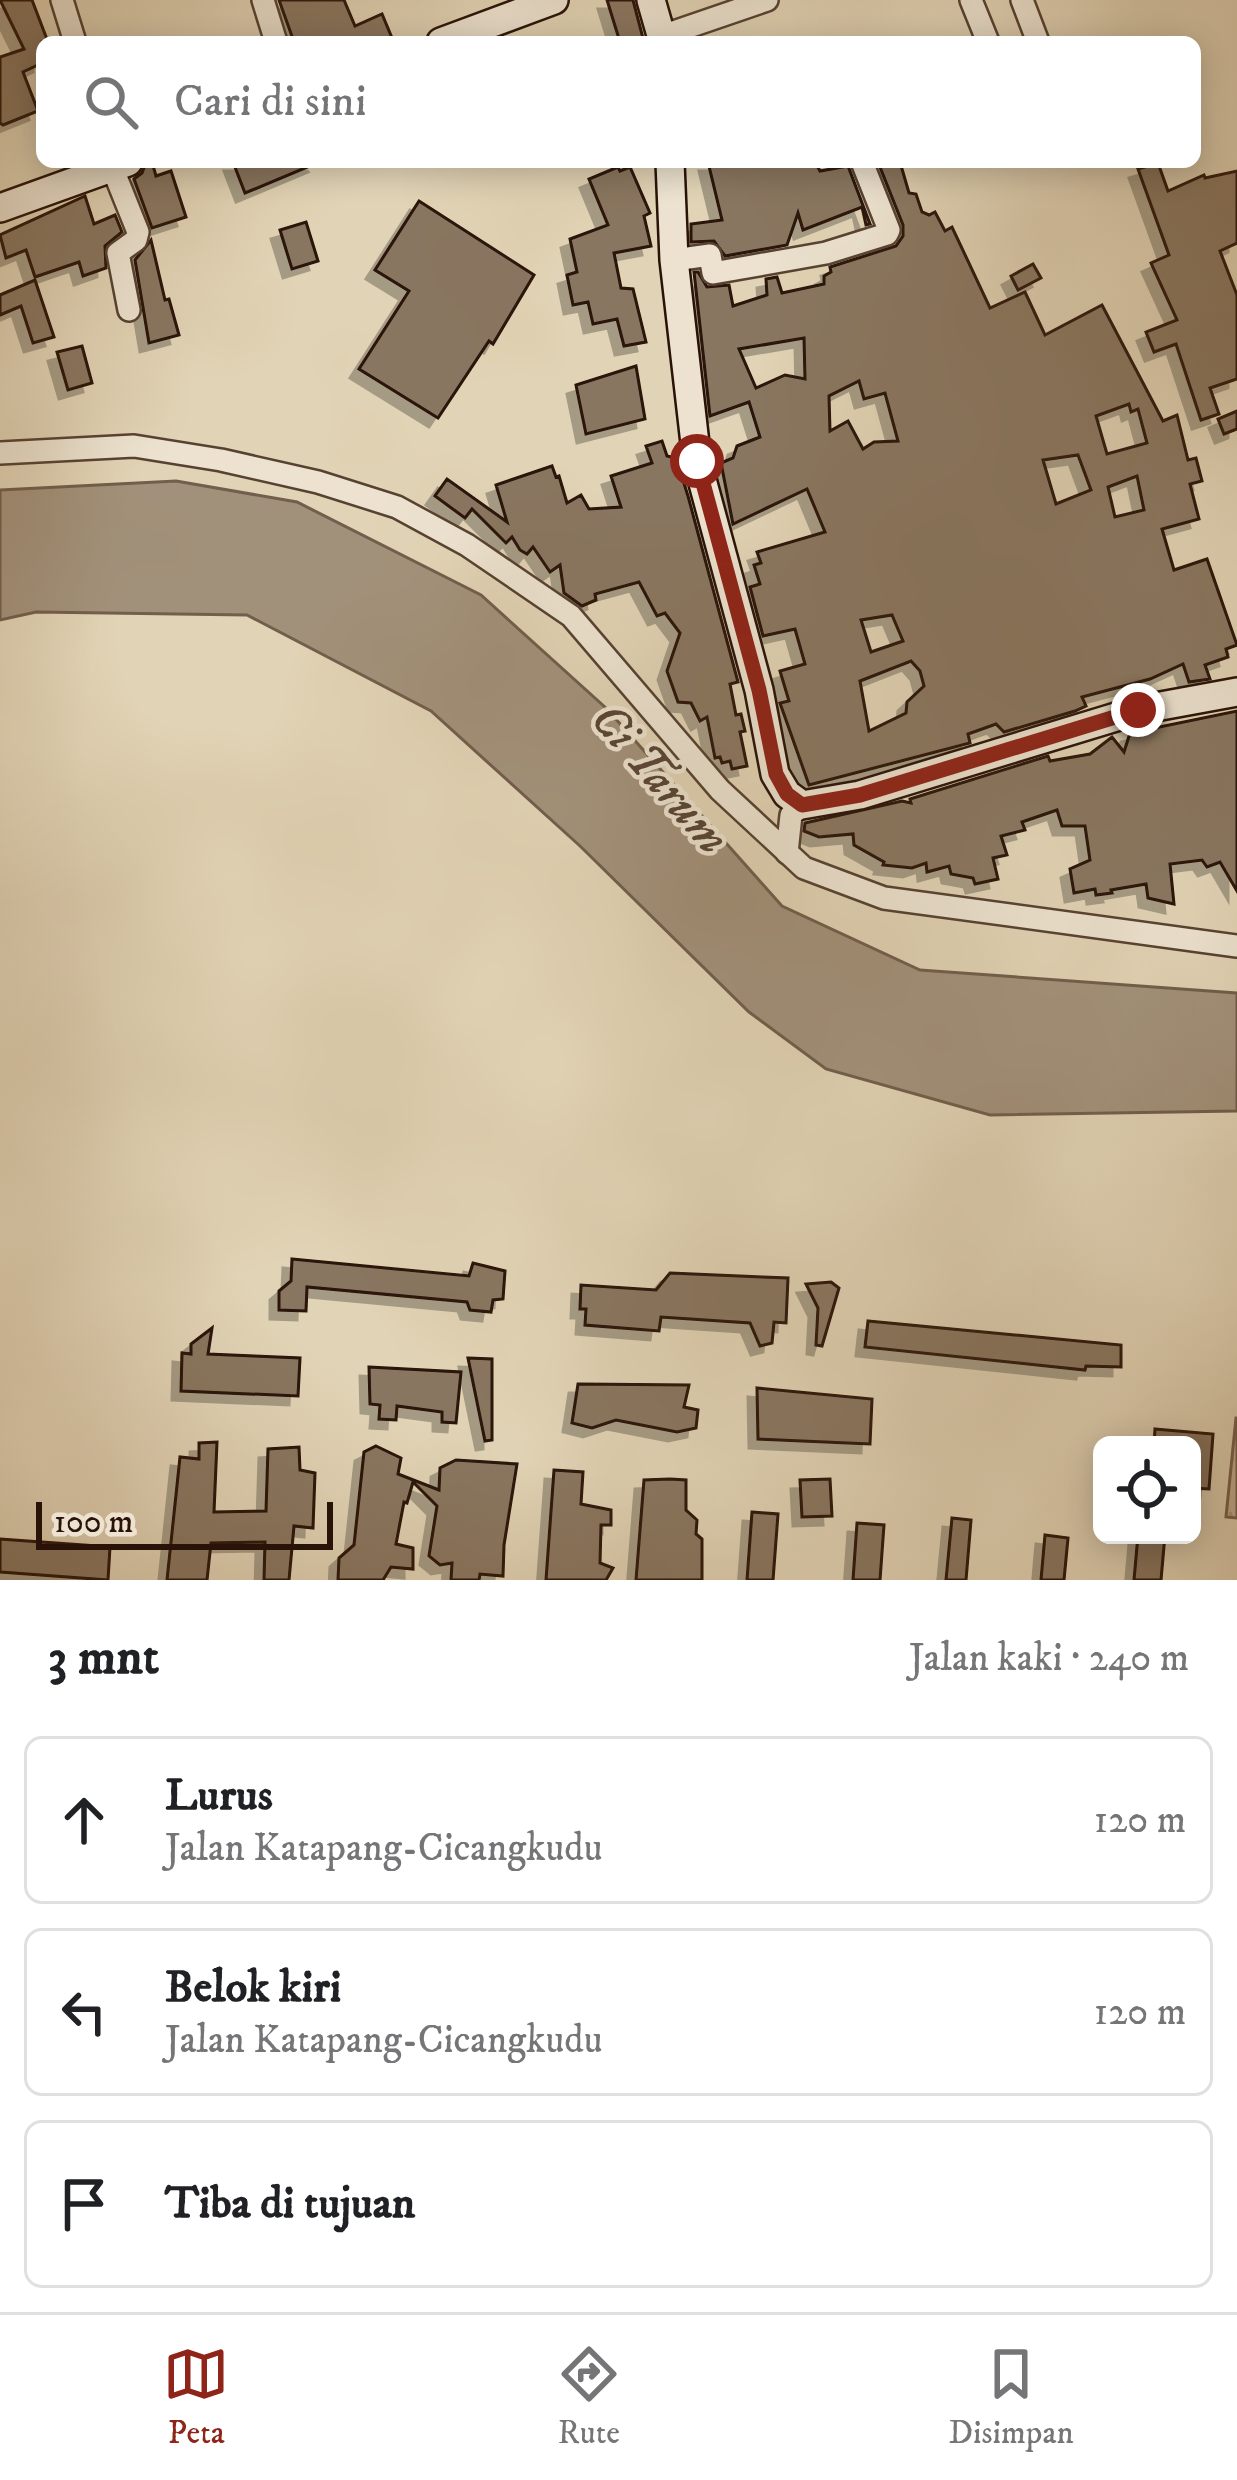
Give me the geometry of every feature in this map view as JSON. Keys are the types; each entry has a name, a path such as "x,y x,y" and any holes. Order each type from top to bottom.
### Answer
{"street":[{"path":"62,0 73,36"},
{"path":"263,0 274,36"},
{"path":"457,36 554,0"},
{"path":"651,0 661,36"},
{"path":"670,36 766,0"},
{"path":"971,0 986,36"},
{"path":"1022,0 1036,36"},
{"path":"0,208 106,168"},
{"path":"118,168 138,232 136,240 118,254 129,310"},
{"path":"670,168 674,260 697,461 759,690 776,774 787,794 802,805"},
{"path":"674,260 710,255 713,273 826,254 886,234 889,230 865,168"},
{"path":"0,453 134,446 318,482 398,507 466,544 571,616 720,790 787,854 822,877 884,898 1237,946"},
{"path":"787,854 791,815 802,805 860,795 1138,710 1237,692"}],"green space":[{"path":"1237,1418 1237,1518 1226,1517"}],"water":[{"name":"Ci Tarum","path":"176,481 297,502 481,595 606,708 782,906 920,970 1237,993 1237,1111 990,1115 826,1069 749,1012 580,846 431,711 247,615 36,612 0,620 0,490"}],"building":[{"path":"0,0 32,0 46,36 36,36 36,66 23,72 36,112 3,125 0,57 24,49"},
{"path":"279,0 344,0 355,26 382,14 391,36 292,36"},
{"path":"607,0 633,0 642,36 618,36"},
{"path":"144,168 154,168 156,176 171,171 186,217 152,228 134,179"},
{"path":"235,168 305,168 245,193"},
{"path":"616,168 630,168 650,213 644,216 651,246 614,253 621,288 633,289 646,342 624,346 617,319 593,324 588,302 573,305 567,275 577,272 570,239 608,225 589,179"},
{"path":"709,168 849,168 870,224 866,225 862,207 803,230 798,213 787,245 725,256 714,241 691,242 691,224 722,220"},
{"path":"880,168 902,168 909,193 916,194 922,212 935,212 945,231 952,227 990,308 1025,292 1045,335 1102,305 1163,421 1177,415 1188,460 1196,458 1202,481 1190,484 1199,519 1162,529 1174,570 1207,559 1237,645 1226,649 1228,657 1205,665 1210,679 1189,682 1183,664 1150,679 1082,697 1086,706 1075,711 1004,732 996,724 968,734 970,743 809,785 780,703 789,701 780,671 805,664 795,629 763,636 750,587 760,584 754,565 761,563 757,552 825,532 807,489 733,524 721,463 733,458 737,446 760,437 749,402 710,416 694,272 707,287 729,285 733,306 767,295 766,279 777,277 782,293 824,284 830,267 896,246 903,236","holes":["804,338 805,379 785,375 756,388 739,349","859,381 864,399 885,393 898,441 874,442 863,449 848,421 830,431 829,396","1129,404 1131,412 1138,409 1147,443 1107,454 1096,416","1078,455 1091,490 1056,504 1043,460","1137,476 1144,510 1115,517 1108,487","892,615 903,641 871,652 861,620","911,661 924,686 907,702 906,713 869,731 860,681"]},
{"path":"1160,168 1168,191 1204,175 1237,171 1237,243 1220,251 1237,295 1237,379 1210,388 1219,414 1201,420 1176,344 1154,352 1146,332 1177,320 1151,263 1169,255 1138,169"},
{"path":"85,196 94,224 115,215 122,232 105,246 106,268 83,276 79,262 35,277 26,250 6,258 0,235"},
{"path":"419,201 534,275 493,344 489,341 438,418 359,369 409,291 375,270"},
{"path":"306,222 318,261 292,269 280,230"},
{"path":"151,240 179,335 149,343 135,260"},
{"path":"1033,264 1041,278 1018,290 1011,276"},
{"path":"35,280 54,337 33,343 21,306 0,315 0,295"},
{"path":"82,346 92,383 68,390 57,352"},
{"path":"636,366 645,419 586,434 576,385"},
{"path":"1237,411 1237,429 1224,434 1218,419"},
{"path":"662,441 667,456 676,458 688,496 738,682 730,684 736,715 741,714 745,731 740,732 747,766 732,769 730,761 715,758 707,717 700,721 691,703 678,702 667,671 680,633 665,613 657,616 639,582 595,594 596,600 582,606 564,593 560,565 550,572 533,547 527,554 512,537 506,543 472,509 465,518 435,496 447,479 507,522 496,485 552,466 567,503 581,495 589,509 621,507 611,476 652,463 646,446"},
{"path":"1237,711 1237,891 1220,862 1207,867 1202,860 1170,864 1174,904 1148,898 1146,884 1096,895 1095,889 1074,893 1070,869 1090,860 1085,826 1062,826 1057,810 1022,822 1025,830 1001,836 1007,855 993,858 998,879 975,884 973,878 951,874 949,866 927,872 926,863 912,868 883,865 854,845 853,834 819,837 804,831 805,823 902,801 911,803 910,799 1048,756 1050,761 1090,754 1112,737 1124,752 1130,733"},
{"path":"292,1259 469,1276 473,1263 505,1271 503,1299 493,1300 491,1312 470,1310 467,1302 307,1287 306,1311 279,1310 279,1291 291,1281"},
{"path":"670,1273 788,1278 786,1323 774,1322 772,1343 760,1346 750,1323 661,1317 659,1331 585,1325 581,1285 656,1290"},
{"path":"831,1282 839,1288 822,1346 816,1345 818,1308 806,1284"},
{"path":"868,1321 1121,1345 1121,1367 1086,1366 1085,1370 865,1347"},
{"path":"212,1328 208,1354 300,1358 298,1396 181,1391 182,1353 191,1354 191,1344"},
{"path":"468,1358 492,1359 492,1440 485,1441"},
{"path":"369,1367 461,1372 456,1423 442,1422 442,1412 397,1406 396,1420 379,1419 380,1405 370,1404"},
{"path":"578,1384 689,1385 684,1407 698,1410 696,1428 677,1432 616,1420 592,1428 572,1423"},
{"path":"757,1388 872,1399 870,1444 758,1439"},
{"path":"1155,1429 1213,1434 1209,1489 1201,1489 1201,1436 1155,1436"},
{"path":"217,1442 214,1512 266,1511 268,1449 299,1447 300,1470 315,1473 313,1528 294,1526 289,1580 264,1580 265,1542 211,1543 207,1580 167,1580 180,1457 199,1459 199,1443"},
{"path":"376,1446 401,1458 398,1474 439,1490 440,1468 456,1460 517,1464 503,1576 480,1574 479,1580 451,1580 452,1563 440,1565 429,1556 437,1506 413,1482 396,1544 413,1548 413,1569 391,1567 383,1580 338,1580 339,1558 354,1545 364,1452"},
{"path":"554,1470 583,1472 581,1504 611,1510 611,1525 601,1525 600,1563 613,1568 606,1580 546,1580"},
{"path":"830,1479 832,1516 802,1517 800,1480"},
{"path":"644,1480 686,1480 686,1510 697,1520 696,1534 702,1539 702,1580 636,1580"},
{"path":"752,1512 778,1514 773,1580 747,1580"},
{"path":"952,1518 971,1520 966,1580 946,1580"},
{"path":"857,1523 884,1525 880,1580 853,1580"},
{"path":"1045,1535 1068,1538 1064,1580 1041,1580"},
{"path":"0,1539 110,1547 108,1580 0,1572"},
{"path":"1137,1544 1164,1544 1161,1580 1134,1580"}],"route":[{"path":"697,461 759,690 776,774 787,794 802,805 860,795 1138,710"}]}
